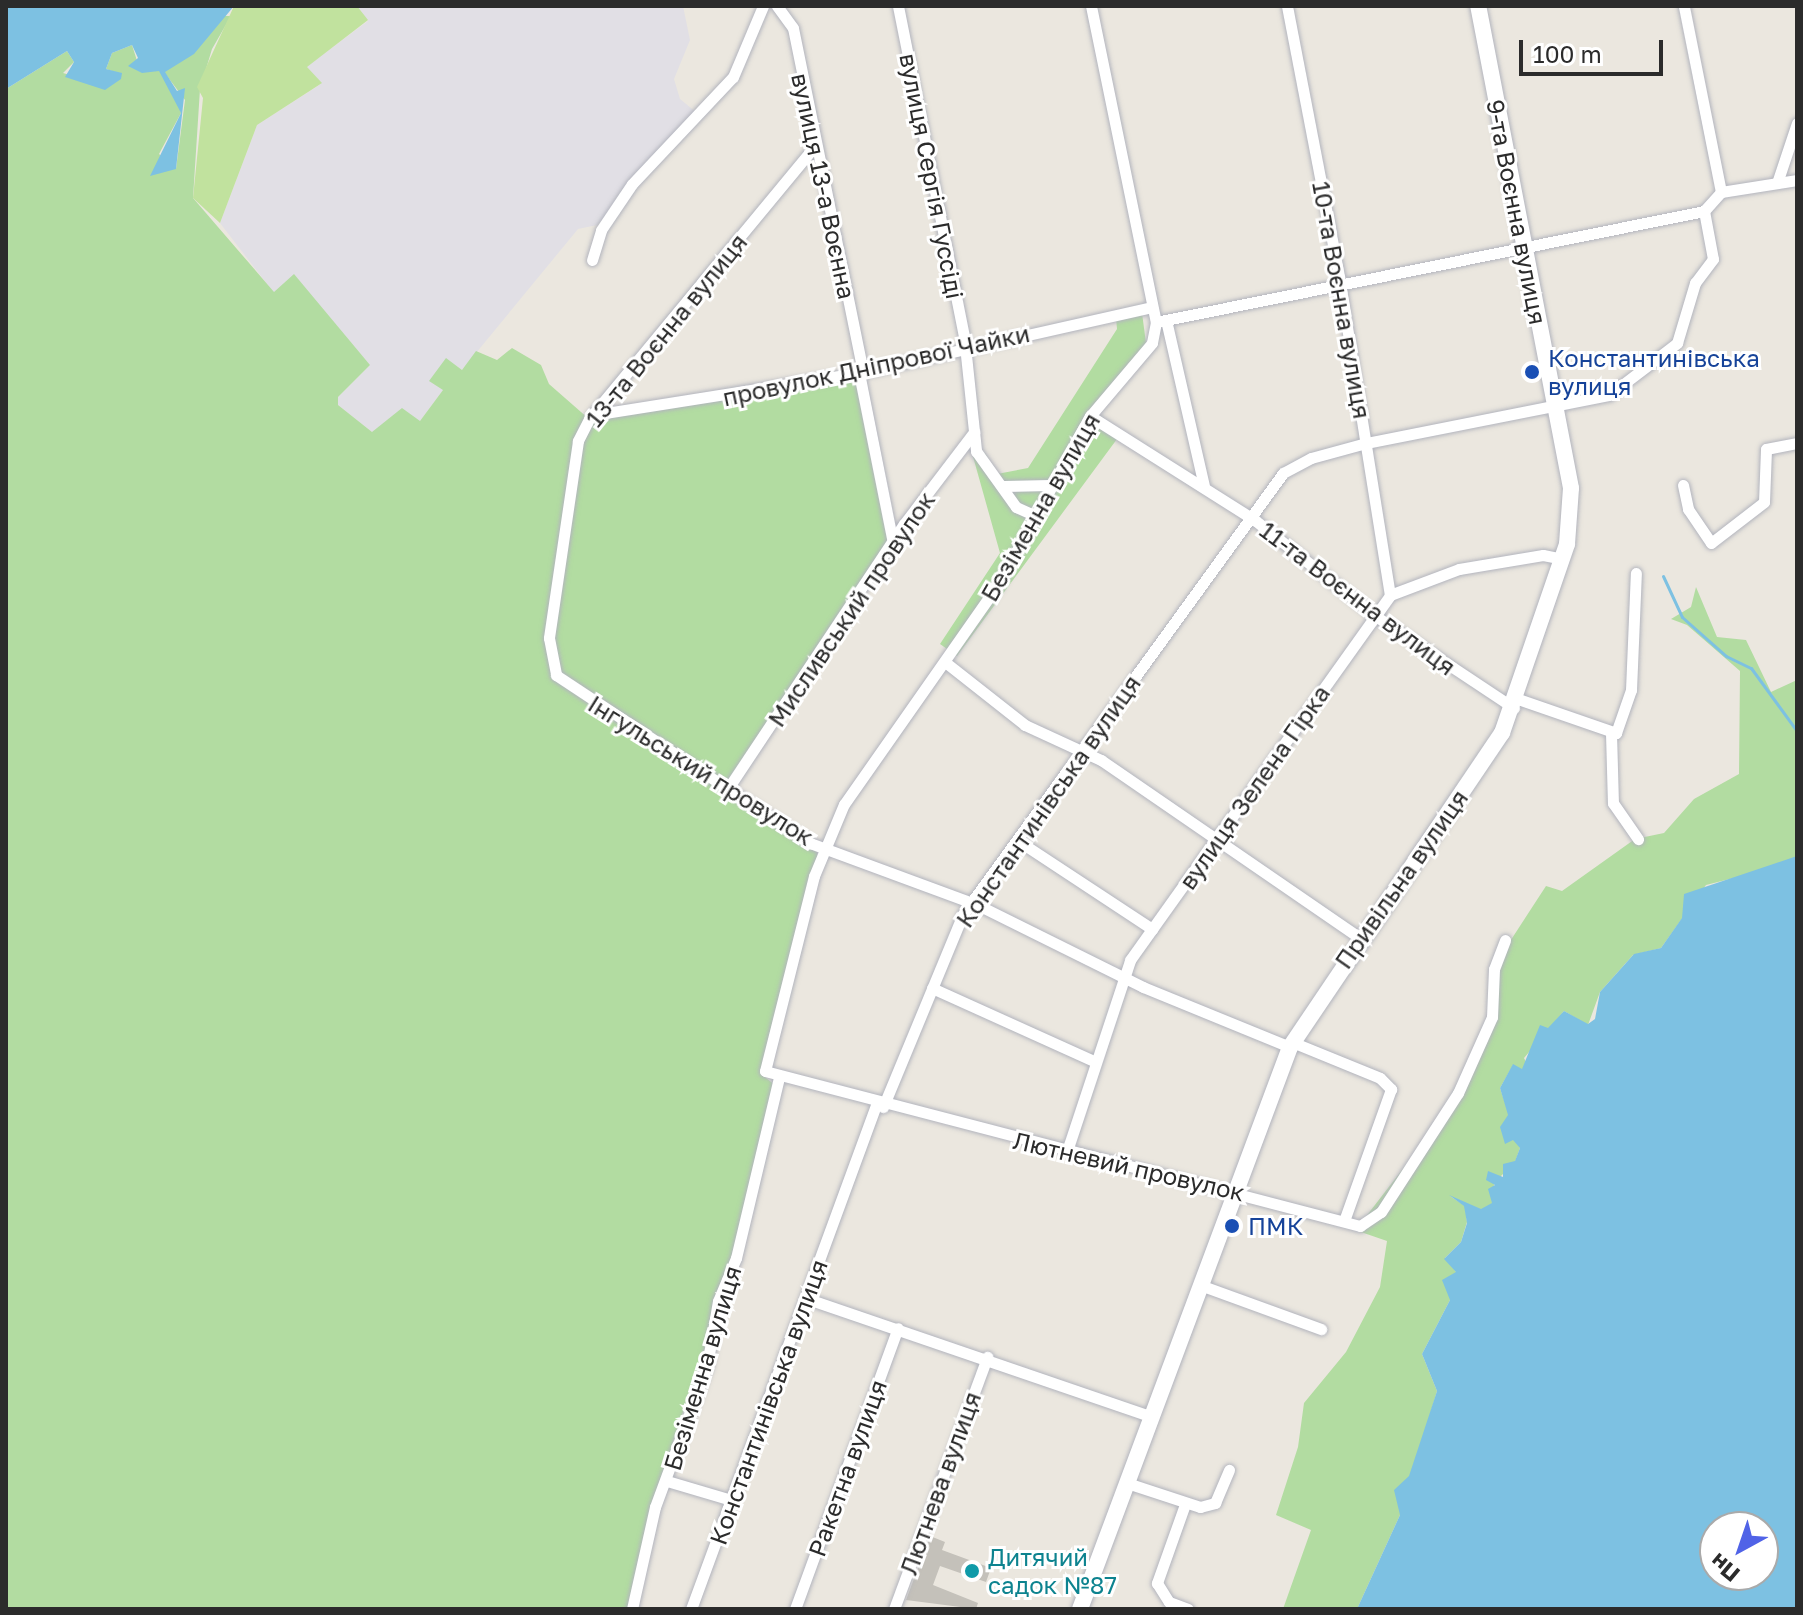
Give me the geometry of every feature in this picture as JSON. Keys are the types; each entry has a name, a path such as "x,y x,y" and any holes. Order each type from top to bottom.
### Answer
{"street":[{"path":"592,260 601,230 632,184 733,77 763,6"},
{"name":"вулиця 13-а Воєнна","path":"777,6 793,28 893,543"},
{"name":"вулиця Сергія Гуссіді","path":"898,6 964,348 976,451 1004,486 1016,507 1032,514"},
{"path":"1091,6 1152,307 1161,321 1204,486"},
{"name":"10-та Воєнна вулиця","path":"1287,6 1341,287 1390,595"},
{"name":"9-та Воєнна вулиця","path":"1478,6 1567,465"},
{"path":"1684,6 1721,192"},
{"path":"1777,183 1797,123"},
{"name":"13-та Воєнна вулиця","path":"556,675 549,638 574,454 589,419 599,414 814,147"},
{"path":"1161,321 1341,287 1704,211 1721,192 1797,180"},
{"name":"Константинівська вулиця","path":"691,1609 880,1106 969,905 1079,751 1249,517 1294,465 1366,443 1609,395 1677,343 1690,294 1713,259 1704,211"},
{"name":"провулок Дніпрової Чайки","path":"599,414 861,373 1152,307"},
{"name":"Безіменна вулиця","path":"765,1071 814,876 844,804 999,583 1032,514 1090,416 1152,343 1161,321"},
{"name":"11-та Воєнна вулиця","path":"1090,416 1163,468 1204,486 1249,517 1374,615 1516,704 1611,733"},
{"name":"Мисливський провулок","path":"729,787 893,543 974,432"},
{"path":"1683,485 1693,518 1711,543 1764,502 1766,449 1797,443"},
{"name":"Привільна вулиця","path":"1080,1609 1233,1191 1291,1045 1516,704 1563,559 1570,517 1567,465"},
{"path":"1004,486 1050,485"},
{"path":"1390,595 1459,569 1543,555 1563,559"},
{"path":"1636,573 1631,690 1622,727 1611,733 1613,803 1638,839"},
{"name":"вулиця Зелена Гірка","path":"1067,1151 1094,1061 1125,975 1152,929 1390,595"},
{"path":"945,662 1025,725 1079,751 1219,839 1360,938"},
{"name":"Інгульський провулок","path":"556,675 709,780 729,787 759,812 828,847 1291,1045 1380,1078 1391,1089 1344,1221"},
{"path":"1017,840 1152,929"},
{"name":"Лютневий провулок","path":"765,1071 779,1078 880,1106 1233,1191 1360,1226 1381,1212 1446,1115 1492,1017 1494,969 1505,940"},
{"path":"932,988 1094,1061"},
{"name":"Безіменна вулиця","path":"632,1609 646,1538 707,1366 779,1078"},
{"path":"1200,1285 1321,1329"},
{"path":"808,1299 987,1357 1152,1417"},
{"name":"Ракетна вулиця","path":"795,1609 898,1328"},
{"name":"Лютнева вулиця","path":"894,1609 987,1357"},
{"path":"1127,1483 1184,1507 1215,1503 1229,1470"},
{"path":"667,1481 731,1500"},
{"path":"1184,1507 1157,1583 1169,1602 1188,1609"}],"shaded area":[{"path":"357,6 683,6 690,40 674,79 680,99 697,113 597,225 578,229 462,370 446,359 443,390 420,421 372,432 338,405 338,397 370,365 294,275 274,293 220,223 257,125 321,84 306,67 368,21"}],"green space":[{"path":"234,6 357,6 368,20 307,67 322,83 257,125 220,223 193,198 203,98 197,87"},
{"path":"224,16 231,16 212,49 200,89 193,198 274,292 294,274 370,365 338,397 338,405 372,432 402,408 420,421 443,390 429,381 446,358 462,370 476,351 497,360 512,348 541,365 549,384 589,419 855,378 889,533 886,549 724,792 817,850 817,857 761,1074 775,1085 735,1258 672,1445 630,1609 6,1609 6,89 67,51 74,62 63,73 106,85 121,74 106,69 112,53 132,45 139,67 159,70 179,103 181,113 159,154 176,169 185,100 164,72 175,60 193,54"},
{"path":"1142,313 1146,343 1085,415 1117,439 957,656 940,644 1000,553 972,453 985,453 997,474 1028,468 1117,329 1116,318"},
{"path":"1696,587 1717,637 1746,640 1771,692 1797,680 1797,856 1785,865 1706,885 1661,948 1633,955 1600,992 1588,1025 1564,1011 1524,1058 1527,1064 1522,1070 1513,1065 1500,1088 1520,1148 1515,1162 1494,1183 1493,1203 1481,1210 1450,1196 1465,1206 1467,1222 1461,1242 1445,1258 1457,1273 1450,1300 1422,1354 1437,1391 1400,1515 1357,1609 1283,1609 1311,1530 1276,1515 1298,1447 1304,1403 1346,1352 1380,1287 1387,1241 1358,1231 1436,1126 1489,1019 1492,969 1546,886 1562,891 1635,839 1664,833 1694,799 1739,774 1740,671 1687,625 1671,619 1691,607"}],"water":[{"path":"6,6 234,6 194,54 165,72 177,91 185,88 176,169 150,176 181,113 159,71 142,73 128,66 138,58 132,45 112,53 106,69 122,73 121,79 105,90 65,77 74,62 67,51 6,89"},
{"path":"1797,856 1797,1609 1357,1609 1400,1515 1394,1490 1409,1476 1437,1391 1422,1354 1450,1300 1442,1280 1456,1272 1444,1259 1461,1242 1467,1223 1464,1206 1449,1195 1481,1209 1492,1203 1488,1189 1495,1185 1486,1180 1488,1171 1503,1177 1503,1164 1515,1161 1520,1148 1513,1140 1505,1144 1500,1127 1508,1115 1500,1088 1513,1064 1522,1069 1540,1025 1548,1028 1564,1011 1588,1024 1595,1019 1600,992 1634,954 1661,948 1682,918 1684,894"}],"building":[{"name":"Дитячий садок №87","path":"930,1536 945,1542 942,1550 991,1568 986,1582 940,1566 933,1585 978,1603 976,1609 906,1600"}],"waterway":[{"path":"1663,576 1682,617 1726,656 1751,668 1797,731"}],"place":[{"name":"Константинівська вулиця","path":"1532,372"},
{"name":"ПМК","path":"1232,1226"},
{"name":"Дитячий садок №87","path":"972,1571"}]}
